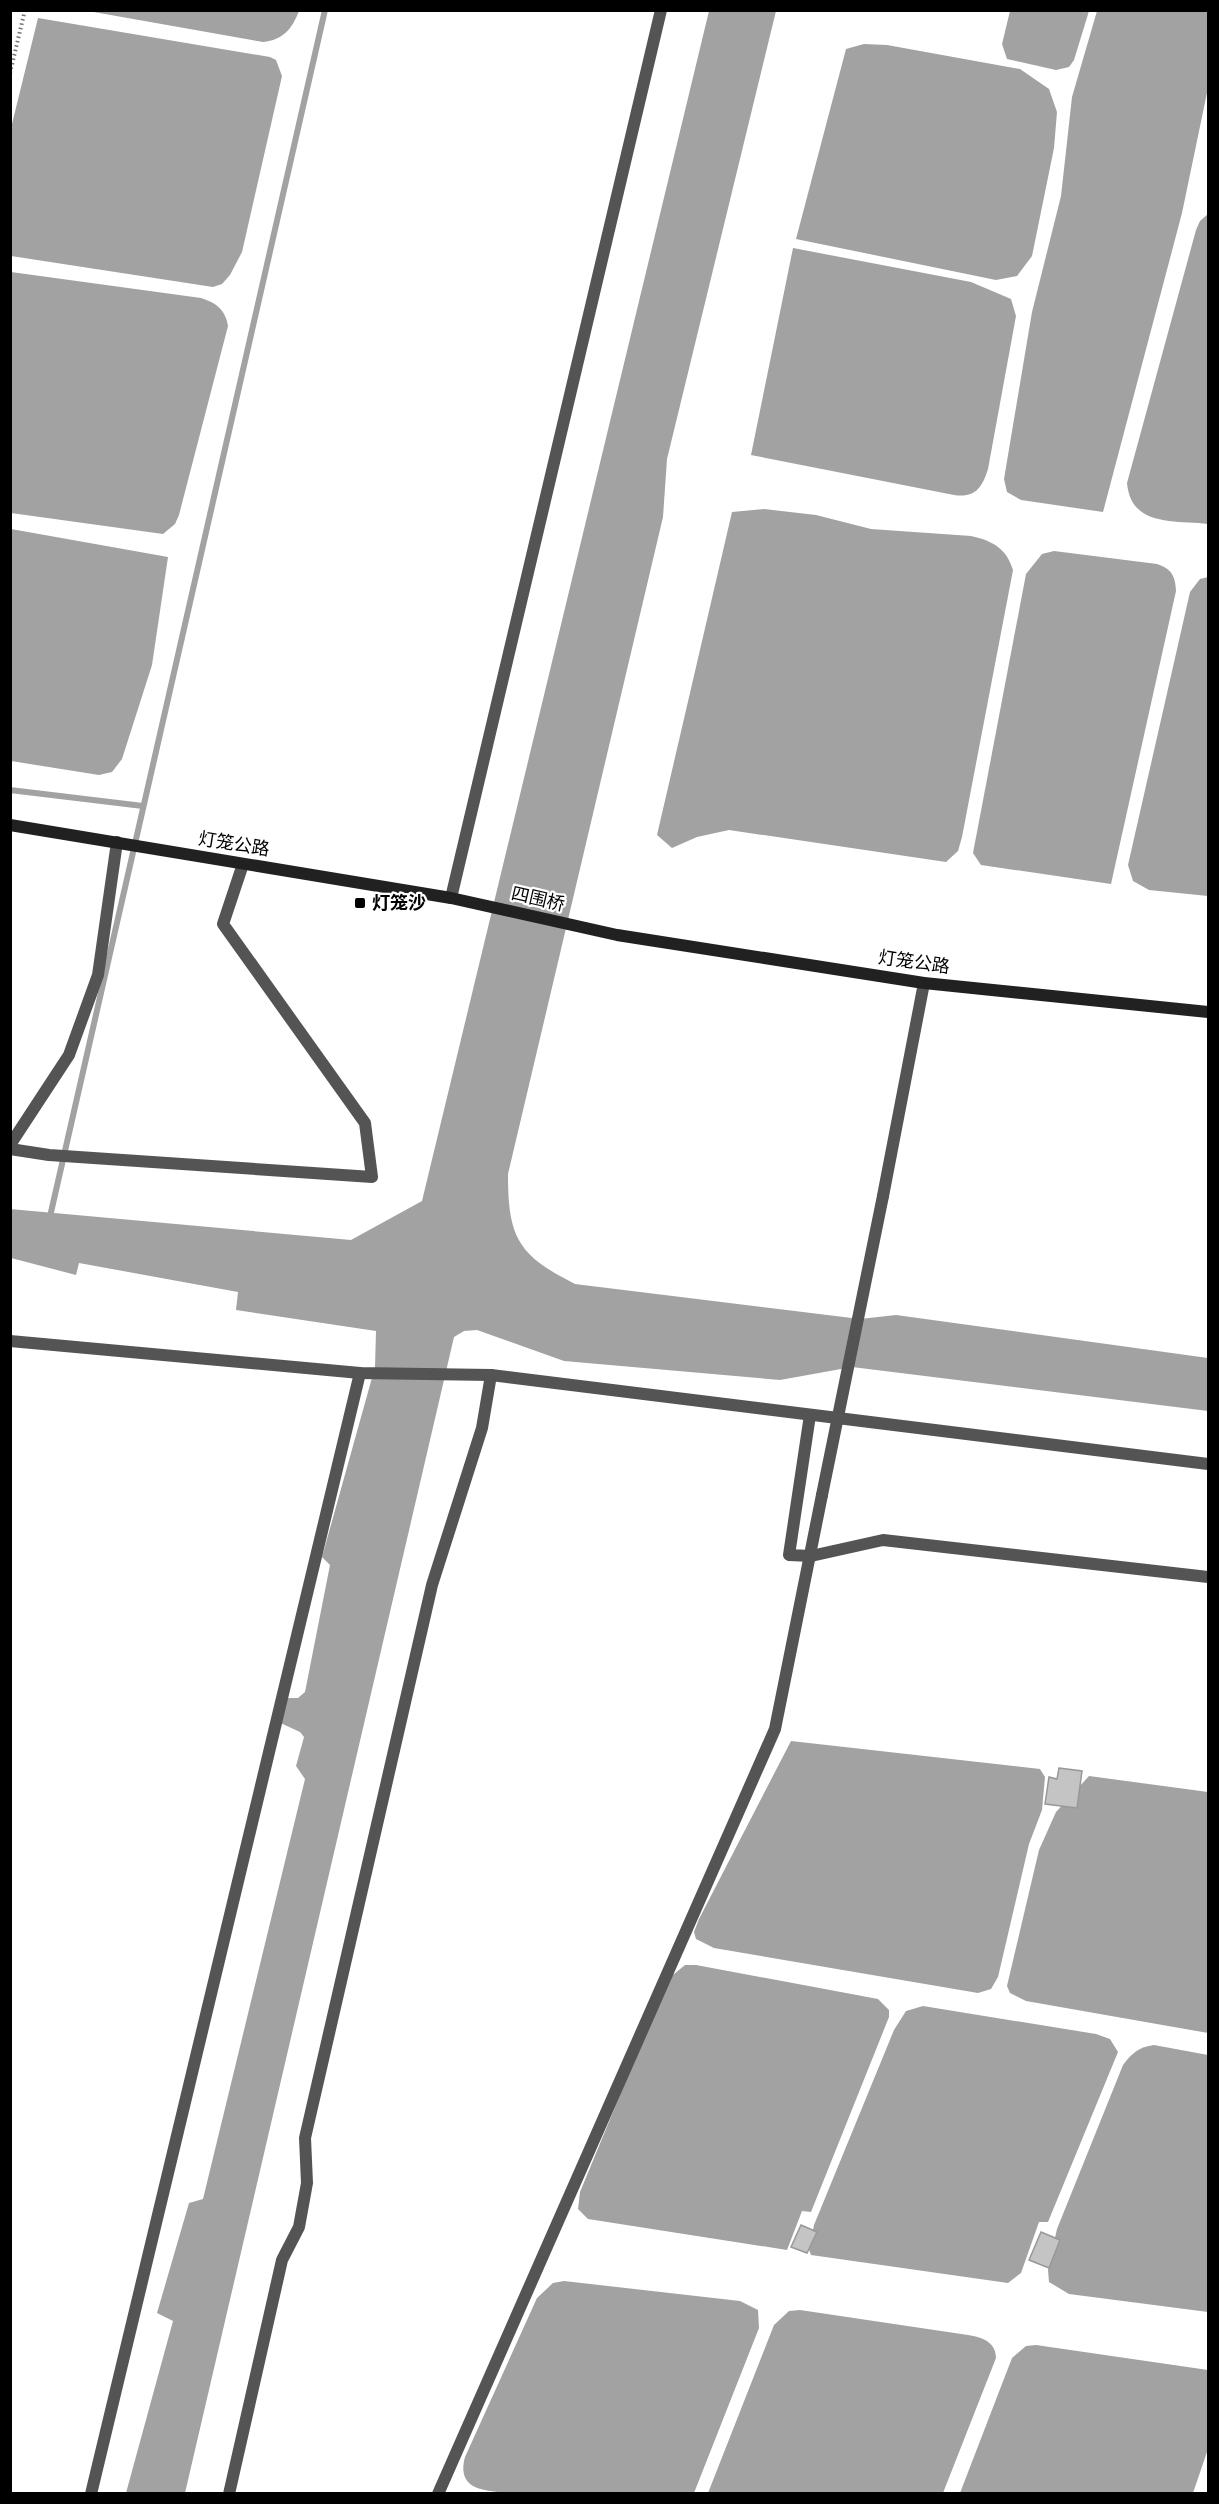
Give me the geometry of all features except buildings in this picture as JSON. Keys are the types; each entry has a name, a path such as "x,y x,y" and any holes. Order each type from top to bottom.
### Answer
{"street":[{"path":"452,898 661,10"},
{"name":"灯笼公路","path":"10,825 452,898"},
{"path":"10,1145 69,1055 94,985 117,842"},
{"path":"10,1149 50,1155 372,1177 365,1123 223,924 243,864"},
{"name":"四围桥","path":"452,898 617,935"},
{"name":"灯笼公路","path":"617,935 924,983 1209,1012"},
{"path":"438,2493 775,1729 924,983"},
{"path":"10,1341 360,1373 491,1375 1209,1464"},
{"path":"91,2493 360,1373"},
{"path":"229,2493 282,2260 300,2227 307,2183 305,2138 432,1585 482,1428 491,1375"},
{"path":"810,1415 789,1555 811,1556 883,1540 1209,1577"}],"path":[{"path":"10,73 25,10"}],"shaded area":[{"path":"88,11 299,11 286,32 276,39 263,42"},
{"path":"709,11 776,11 667,459 663,517 508,1174 510,1214 514,1229 520,1242 540,1264 575,1284 860,1319 896,1315 1208,1358 1208,1411 852,1367 780,1380 564,1361 477,1330 464,1331 454,1337 185,2493 126,2493 173,2321 157,2313 189,2203 203,2199 305,1779 296,1766 304,1737 300,1732 274,1720 284,1698 298,1698 305,1692 330,1565 322,1557 375,1367 376,1331 236,1310 238,1292 79,1263 76,1275 11,1258 10,1209 351,1240 422,1201"},
{"path":"1010,11 1089,11 1074,60 1069,67 1056,70 1007,59 1002,44"},
{"path":"1097,11 1208,11 1208,88 1182,213 1103,512 1021,500 1007,492 1004,479 1032,312 1061,196 1072,97"},
{"path":"38,18 270,57 276,60 282,76 242,252 230,275 222,284 213,287 11,256 11,128"},
{"path":"864,44 887,45 1020,69 1049,89 1057,112 1054,148 1032,256 1017,276 996,280 796,239 846,49"},
{"path":"1208,214 1208,524 1168,521 1145,514 1130,497 1127,483 1196,230 1200,221"},
{"path":"793,248 971,282 1011,299 1016,316 988,469 977,490 967,495 954,495 751,455"},
{"path":"11,272 201,298 211,302 225,315 228,326 179,515 175,524 163,534 11,513"},
{"path":"764,509 816,515 871,529 971,536 992,543 1007,556 1013,570 962,837 958,851 946,862 729,830 697,837 672,848 657,835 732,512"},
{"path":"11,529 168,557 152,665 122,759 112,772 99,775 11,761"},
{"path":"1054,551 1157,564 1169,571 1174,577 1176,586 1111,884 981,865 973,853 1026,574 1042,554"},
{"path":"1208,577 1208,896 1149,890 1133,881 1128,865 1190,592 1200,579"},
{"path":"791,1741 1040,1769 1045,1777 1042,1810 1029,1844 998,1977 991,1989 978,1993 714,1948 696,1939 694,1932 699,1919"},
{"path":"1089,1776 1208,1792 1208,2033 1026,2001 1010,1993 1007,1986 1039,1850 1056,1812"},
{"path":"685,1965 696,1965 878,1999 889,2010 889,2017 811,2212 802,2211 787,2250 588,2219 578,2209 580,2192 668,1979"},
{"path":"923,2006 1096,2034 1110,2039 1118,2052 1048,2222 1039,2222 1021,2273 1008,2283 811,2255 809,2250 814,2225 894,2030 906,2011"},
{"path":"1154,2045 1208,2055 1208,2312 1069,2294 1049,2282 1048,2270 1057,2229 1123,2065 1136,2051"},
{"path":"564,2281 740,2301 758,2310 759,2328 694,2493 579,2496 513,2494 488,2491 473,2486 465,2477 463,2469 465,2457 537,2298 553,2283"},
{"path":"800,2310 973,2336 991,2344 996,2358 943,2493 708,2493 774,2325 789,2311"},
{"path":"1036,2345 1208,2370 1208,2449 1193,2493 960,2493 1012,2358 1026,2346"}],"waterway":[{"path":"49,1221 325,10"},
{"path":"10,790 143,806"}],"place":[{"name":"灯笼沙","path":"360,903"}]}
